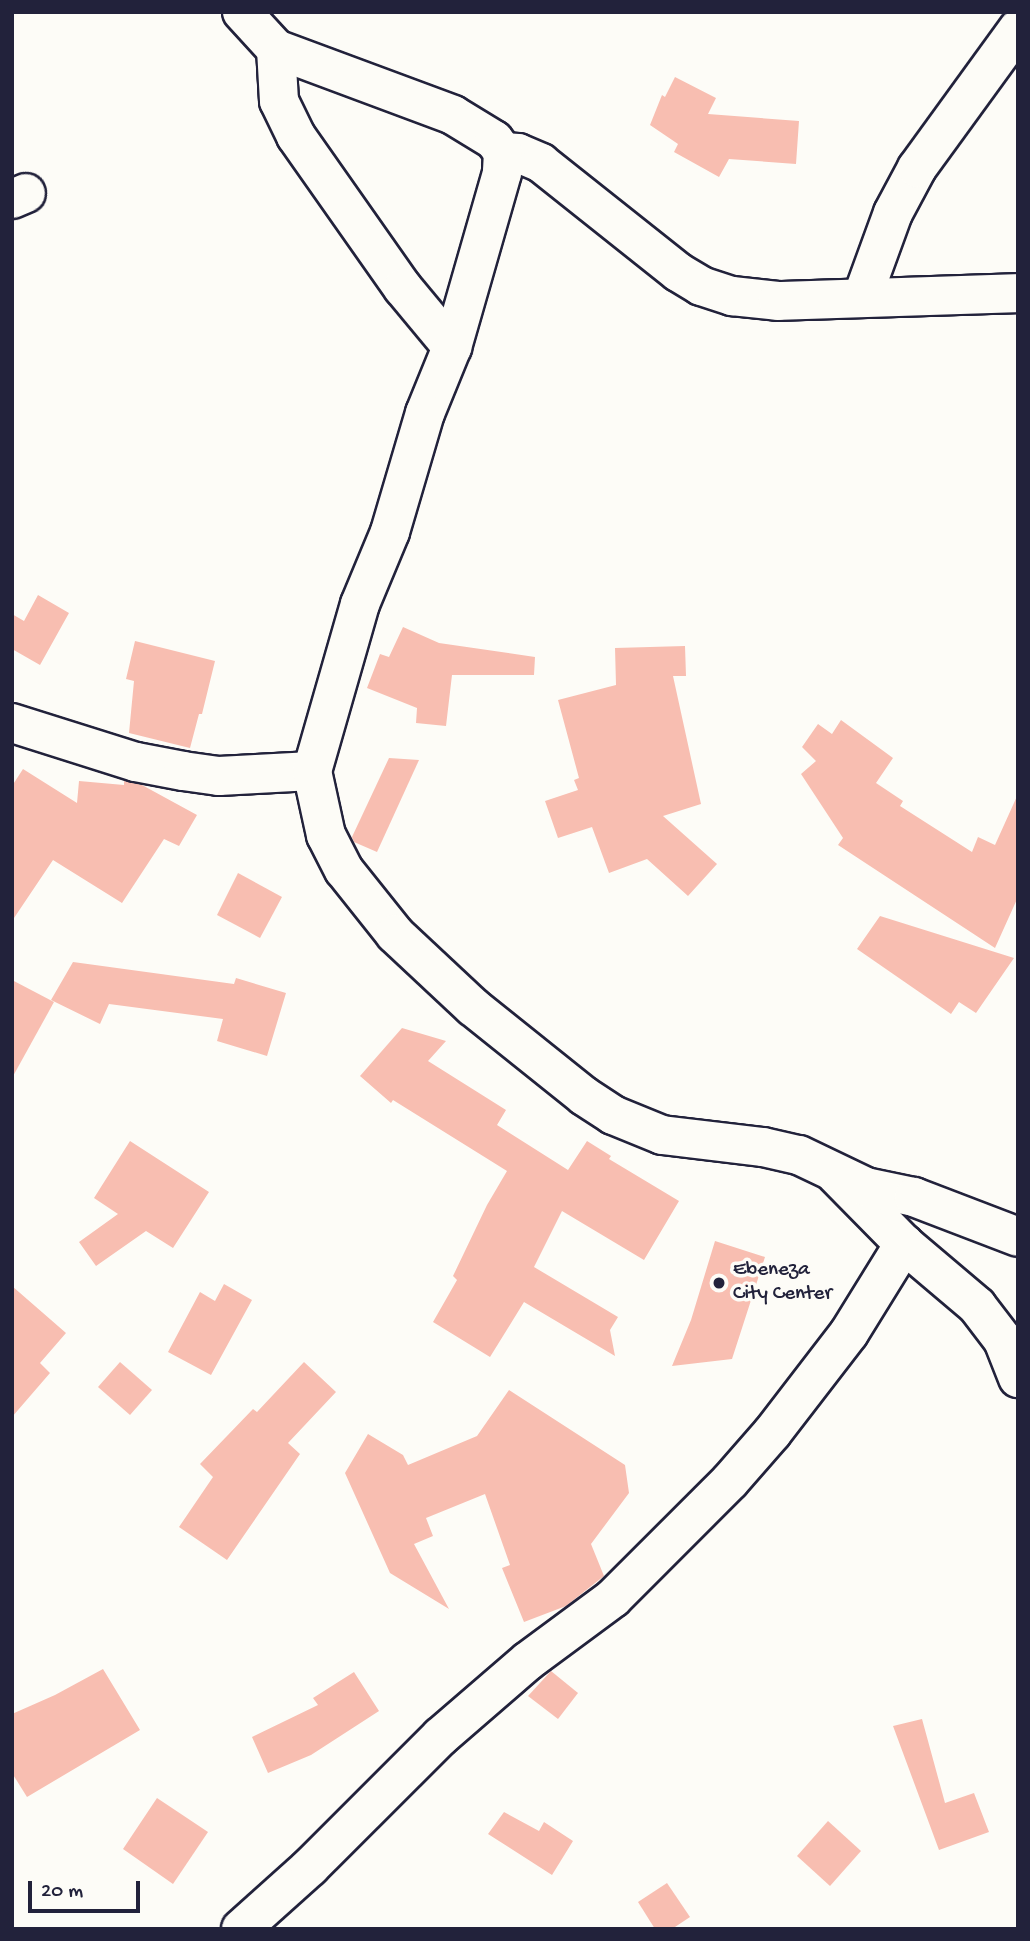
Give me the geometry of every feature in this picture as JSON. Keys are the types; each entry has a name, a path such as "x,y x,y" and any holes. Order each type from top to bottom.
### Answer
{"street":[{"path":"242,12 276,49 453,116 494,140 503,152 502,173 452,347 425,413 390,532 360,604 312,771 326,835 344,870 395,934 473,1007 584,1096 613,1115 662,1135 763,1147 799,1155 836,1175 866,1187 914,1198 1018,1237"},
{"path":"862,298 893,213 917,168 1018,29"},
{"path":"276,49 279,100 296,136 403,288 452,347"},
{"path":"503,152 518,153 541,163 701,286 732,296 778,301 1018,293"},
{"path":"12,723 136,762 183,771 219,776 312,771"},
{"path":"836,1175 904,1244 977,1306 1003,1340 1018,1378"},
{"path":"241,1929 310,1867 440,1737 528,1661 613,1598 730,1481 772,1433 849,1333 904,1244"}],"building":[{"path":"675,77 716,98 708,114 799,121 796,164 729,159 719,177 674,152 678,144 650,125 662,95 665,97"},
{"path":"38,595 69,613 40,665 12,649 12,614 24,621"},
{"path":"403,627 439,643 535,657 534,675 452,675 446,726 416,723 417,708 367,688 380,654 389,657"},
{"path":"135,641 215,661 202,714 199,714 190,748 129,733 134,681 126,679"},
{"path":"685,646 686,676 673,676 701,804 663,816 717,864 688,896 647,859 609,873 592,827 558,838 545,801 578,790 574,780 579,778 558,700 616,685 615,648"},
{"path":"841,720 893,758 876,783 903,801 900,806 972,852 978,837 995,845 1018,794 1018,897 995,948 838,845 843,838 801,774 816,761 802,747 818,724 832,734"},
{"path":"389,758 419,760 377,852 354,842 352,837"},
{"path":"23,769 77,803 79,781 124,785 124,781 142,785 197,815 179,846 164,839 122,903 53,860 12,921 12,786"},
{"path":"238,873 282,897 260,938 217,915"},
{"path":"880,916 1014,958 976,1013 959,1002 951,1014 857,949"},
{"path":"73,962 234,984 236,978 286,993 267,1056 217,1041 223,1019 109,1004 100,1024 51,1000"},
{"path":"12,980 54,1002 12,1078"},
{"path":"402,1028 446,1041 428,1061 506,1110 497,1125 568,1170 587,1141 611,1156 609,1159 679,1201 644,1260 562,1211 534,1267 618,1317 610,1330 615,1356 524,1302 490,1357 433,1322 457,1280 453,1276 487,1205 507,1171 393,1100 391,1103 360,1076"},
{"path":"130,1141 209,1192 173,1248 146,1231 96,1266 79,1242 118,1214 94,1198"},
{"path":"715,1241 765,1257 732,1359 672,1366 691,1320"},
{"path":"224,1284 252,1300 211,1375 168,1352 200,1292 215,1301"},
{"path":"12,1286 66,1333 40,1363 50,1373 12,1417"},
{"path":"120,1362 152,1390 130,1415 98,1387"},
{"path":"304,1362 336,1392 288,1443 300,1454 227,1560 179,1527 213,1477 200,1464 253,1409 257,1412"},
{"path":"509,1390 625,1465 629,1493 591,1544 604,1576 566,1606 524,1622 502,1568 510,1565 485,1494 426,1518 433,1536 414,1544 449,1609 390,1573 345,1473 368,1434 403,1455 408,1465 477,1436"},
{"path":"103,1669 140,1730 27,1797 12,1773 12,1714"},
{"path":"551,1671 578,1693 558,1719 528,1696"},
{"path":"354,1672 379,1711 311,1755 268,1773 252,1737 318,1705 313,1698"},
{"path":"922,1719 945,1803 974,1793 989,1832 939,1850 893,1726"},
{"path":"157,1798 208,1832 173,1884 123,1849"},
{"path":"504,1812 539,1831 544,1822 573,1841 552,1875 488,1834"},
{"path":"828,1821 861,1851 830,1886 797,1856"},
{"path":"667,1883 690,1917 672,1929 655,1929 638,1902"}],"place":[{"name":"Ebeneza City Center","path":"719,1283"}]}
